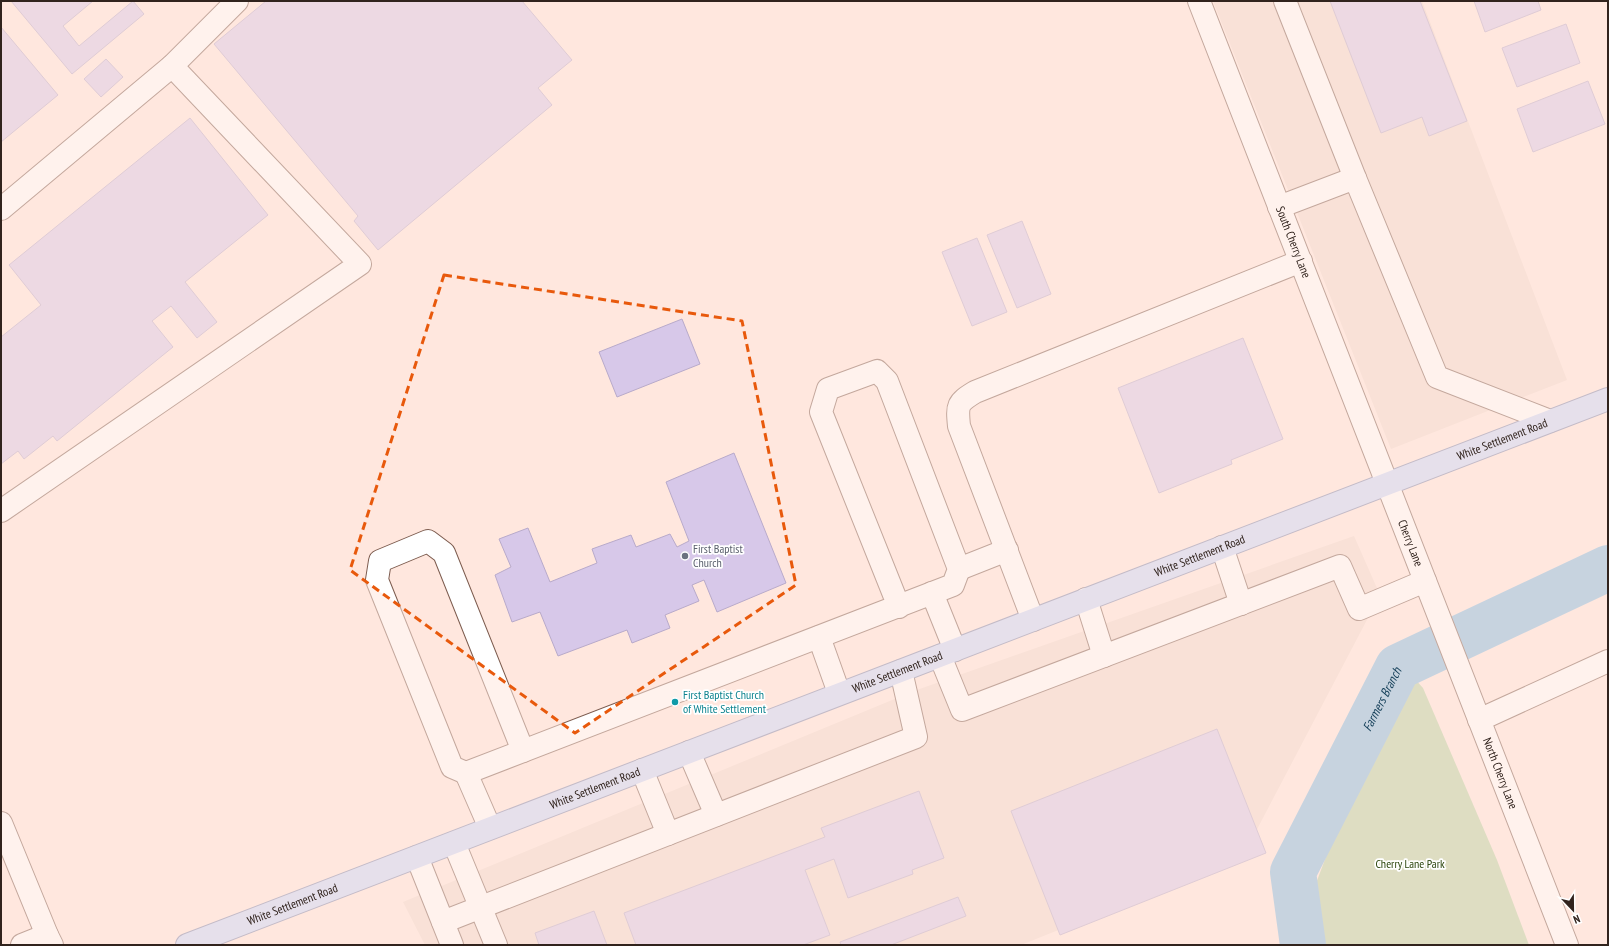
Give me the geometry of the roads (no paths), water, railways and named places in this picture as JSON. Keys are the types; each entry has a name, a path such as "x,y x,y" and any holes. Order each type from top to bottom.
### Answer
{"main road":[{"name":"White Settlement Road","path":"187,945 1608,399"}],"street":[{"path":"1,209 172,66 237,1"},
{"name":"South Cherry Lane","path":"1199,1 1388,483"},
{"path":"1285,1 1355,178 1437,377 1550,421"},
{"path":"1,511 360,264 172,66"},
{"path":"1279,206 1355,178"},
{"path":"1033,620 959,426 957,410 962,400 975,392 1301,261"},
{"path":"523,751 444,553 428,541 380,561 377,580 452,767 466,772 523,751 819,637 899,606 932,593 953,585 959,569 887,381 877,370 828,389 821,412 899,606"},
{"name":"Cherry Lane","path":"1388,483 1433,603"},
{"path":"1222,547 1241,604"},
{"path":"959,569 1007,550"},
{"path":"932,593 962,710 1340,566 1359,609 1425,581"},
{"path":"1086,600 1104,656"},
{"name":"North Cherry Lane","path":"1433,603 1567,945"},
{"path":"819,637 839,694"},
{"path":"1479,720 1608,661"},
{"path":"443,922 916,737 901,671"},
{"path":"689,752 716,815"},
{"path":"642,770 668,834"},
{"path":"466,772 490,828"},
{"path":"1,823 49,940 22,945"},
{"path":"454,843 496,945"},
{"path":"417,856 452,945"}],"waterway":[{"name":"Farmers Branch","path":"1303,945 1293,872 1398,667 1608,568"}],"place":[{"name":"First Baptist Church","path":"685,556"},
{"name":"First Baptist Church of White Settlement","path":"675,702"}],"park label":[{"name":"Cherry Lane Park","path":"1410,864"}]}
